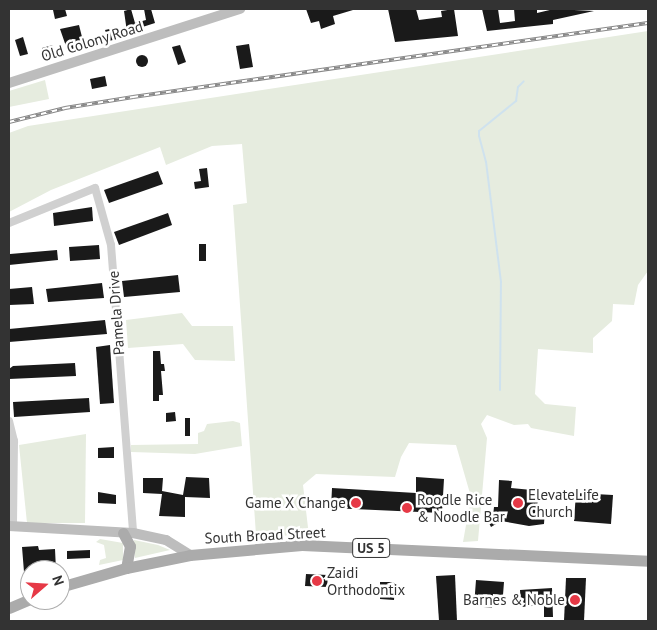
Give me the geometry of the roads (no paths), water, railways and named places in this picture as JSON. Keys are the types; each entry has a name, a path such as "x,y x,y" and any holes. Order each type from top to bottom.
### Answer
{"main road":[{"name":"Old Colony Road","path":"9,83 240,9"},
{"name":"South Broad Street","path":"11,527 128,533 166,540 190,555 302,545 648,561"},
{"path":"126,568 130,546 128,533"},
{"name":"US 5","path":"70,585 126,568 190,555"}],"street":[{"name":"Pamela Drive","path":"9,223 35,209 95,188 110,245 128,533"},
{"path":"9,421 14,441 11,527"}],"waterway":[{"path":"500,390 501,282 486,162 479,131 516,101 518,87 524,81"}],"railway":[{"path":"9,122 65,108 133,97 648,23"}],"place":[{"name":"Game X Change","path":"356,503"},
{"name":"ElevateLife Church","path":"518,503"},
{"name":"Roodle Rice & Noodle Bar","path":"407,508"},
{"name":"Zaidi Orthodontix","path":"317,581"},
{"name":"Barnes & Noble","path":"575,600"}]}
